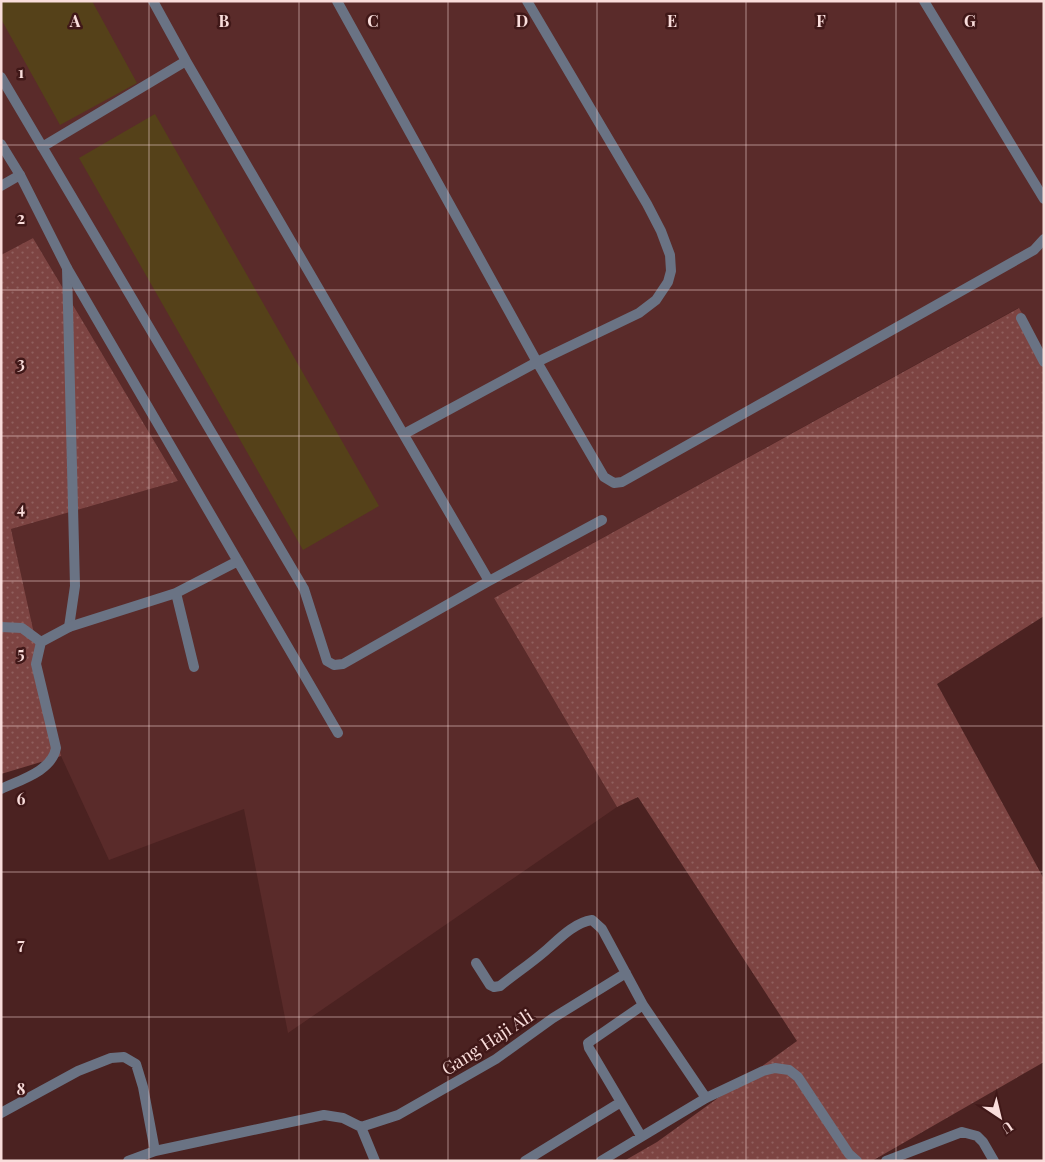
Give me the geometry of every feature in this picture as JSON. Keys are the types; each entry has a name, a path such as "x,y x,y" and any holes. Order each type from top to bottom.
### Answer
{"street":[{"path":"153,1 186,62 489,581"},
{"path":"337,1 537,362 604,477 614,483 622,482 1034,250 1044,239"},
{"path":"404,434 537,362 639,313 656,300 668,282 671,271 670,255 651,211 527,1"},
{"path":"924,1 1044,199"},
{"path":"42,147 186,62"},
{"path":"1,77 304,589 327,662 334,665 343,664 489,581 602,520"},
{"path":"1,144 20,174 67,268 338,733"},
{"path":"1,186 20,174"},
{"path":"67,268 75,586 69,627"},
{"path":"1021,318 1044,362"},
{"path":"1,789 46,766 54,756 56,748 36,664 41,642 69,627 176,593 238,561"},
{"path":"176,593 194,667"},
{"path":"1,627 22,628 41,642"},
{"path":"476,963 490,985 494,987 500,986 559,937 585,921 592,920 602,929 643,1005 706,1098"},
{"name":"Gang Haji Ali","path":"361,1127 398,1115 496,1059 553,1018 626,973"},
{"path":"641,1136 589,1048 588,1043 643,1005"},
{"path":"1,1113 78,1071 111,1058 124,1057 136,1064 143,1087 155,1151"},
{"path":"601,1161 706,1098 763,1071 775,1068 788,1070 798,1077 849,1154 857,1161"},
{"path":"525,1161 621,1102"},
{"path":"128,1161 155,1151 324,1115 343,1118 361,1127 375,1161"},
{"path":"886,1161 962,1132 977,1136 983,1142 994,1161"}],"shaded area":[{"path":"1,1 1044,1 1044,354 1018,308 494,598 617,807 288,1033 244,809 109,860 61,756 11,529 178,481 33,238 1,255"},
{"path":"33,238 178,481 11,529 61,756 1,774 1,255"},
{"path":"1019,308 1044,354 1044,616 937,684 1044,879 1044,1062 872,1161 624,1161 657,1142 797,1041 638,797 617,807 494,598"}],"building":[{"path":"1,1 92,1 137,83 60,125 1,19"},
{"path":"155,114 379,506 303,550 79,158"}]}
